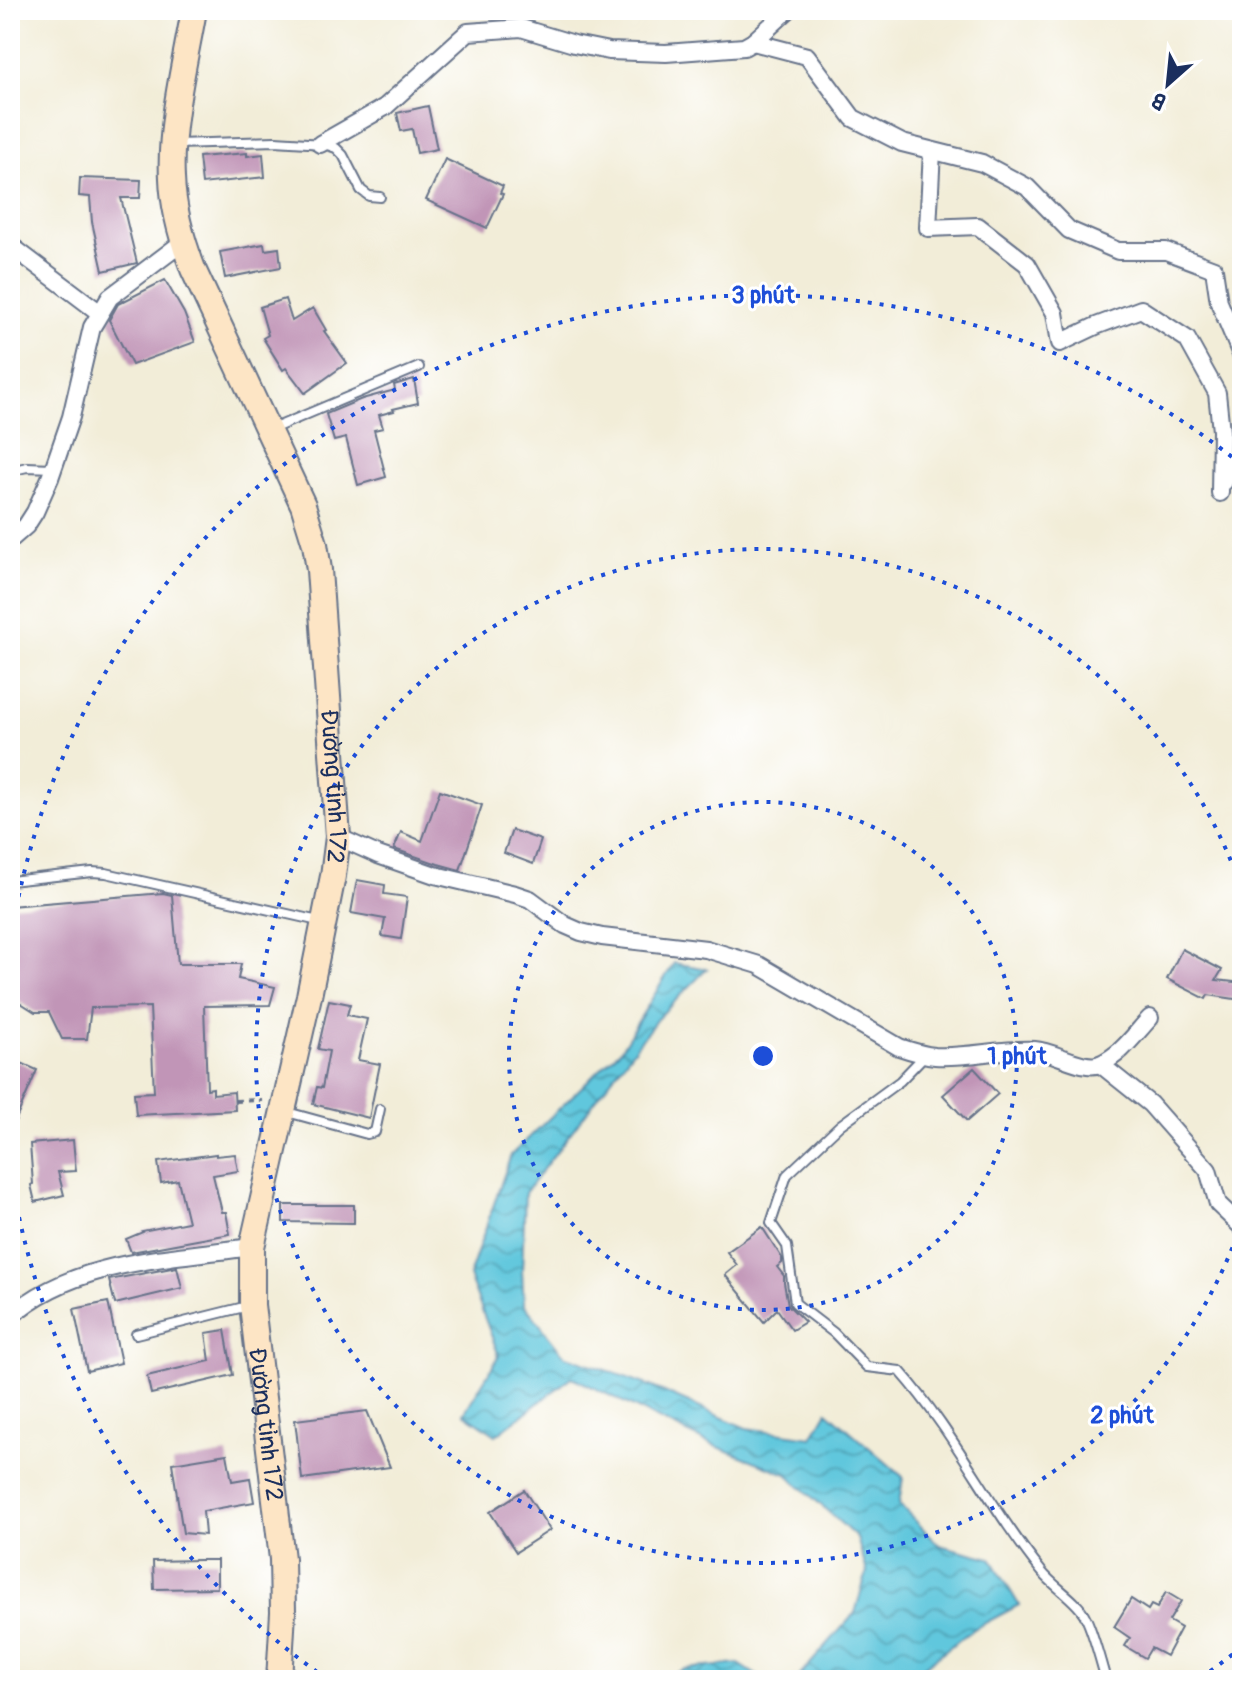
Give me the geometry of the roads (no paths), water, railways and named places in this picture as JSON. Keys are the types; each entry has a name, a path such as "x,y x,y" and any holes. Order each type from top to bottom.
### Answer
{"main road":[{"name":"Đường tỉnh 172","path":"194,10 172,145 172,178 183,242 303,505 315,544 338,837 324,923 252,1247 252,1305 282,1559 279,1680"}],"street":[{"path":"320,144 385,107 468,32 521,28 609,51 666,53 744,47 788,10"},
{"path":"753,42 807,56 853,118 902,143 982,163 1027,187 1069,230 1118,251 1166,251 1214,269 1219,302 1242,357"},
{"path":"932,151 928,228 978,226 1027,264 1055,313 1060,343 1141,309 1187,339 1217,393 1221,431 1220,493 1226,475 1242,448"},
{"path":"14,534 35,512 53,468 71,417 92,327 100,313 122,286 183,242"},
{"path":"10,245 100,313"},
{"path":"338,837 435,875 530,899 565,925 581,932 706,949 759,965 899,1047 925,1054 1035,1050 1090,1066 1117,1054 1150,1018"},
{"path":"1100,1064 1150,1104 1208,1170 1218,1204 1242,1227"},
{"path":"10,1317 42,1294 95,1272 121,1265 252,1247"}],"lane":[{"path":"172,145 239,141 320,144 336,148 343,155 361,190 369,196 380,197"},
{"path":"268,431 419,367"},
{"path":"10,471 27,467 53,468"},
{"path":"10,881 106,873 324,923"},
{"path":"925,1054 900,1081 840,1125 787,1175 771,1223 787,1246 795,1303 834,1333 867,1367 900,1371 921,1395 958,1447 996,1510 1044,1575 1085,1614 1106,1680"},
{"path":"284,1105 367,1134 375,1132 380,1109"},
{"path":"136,1334 252,1305"}],"water":[{"path":"674,963 707,969 657,1019 525,1193 524,1304 564,1355 650,1386 746,1428 812,1437 827,1411 903,1477 899,1504 939,1545 991,1558 1019,1605 972,1630 906,1680 796,1680 855,1613 867,1572 857,1538 787,1474 708,1443 572,1377 496,1435 464,1413 499,1356 469,1276 511,1155 621,1049"},
{"path":"739,1664 764,1680 660,1680 685,1669"}]}
